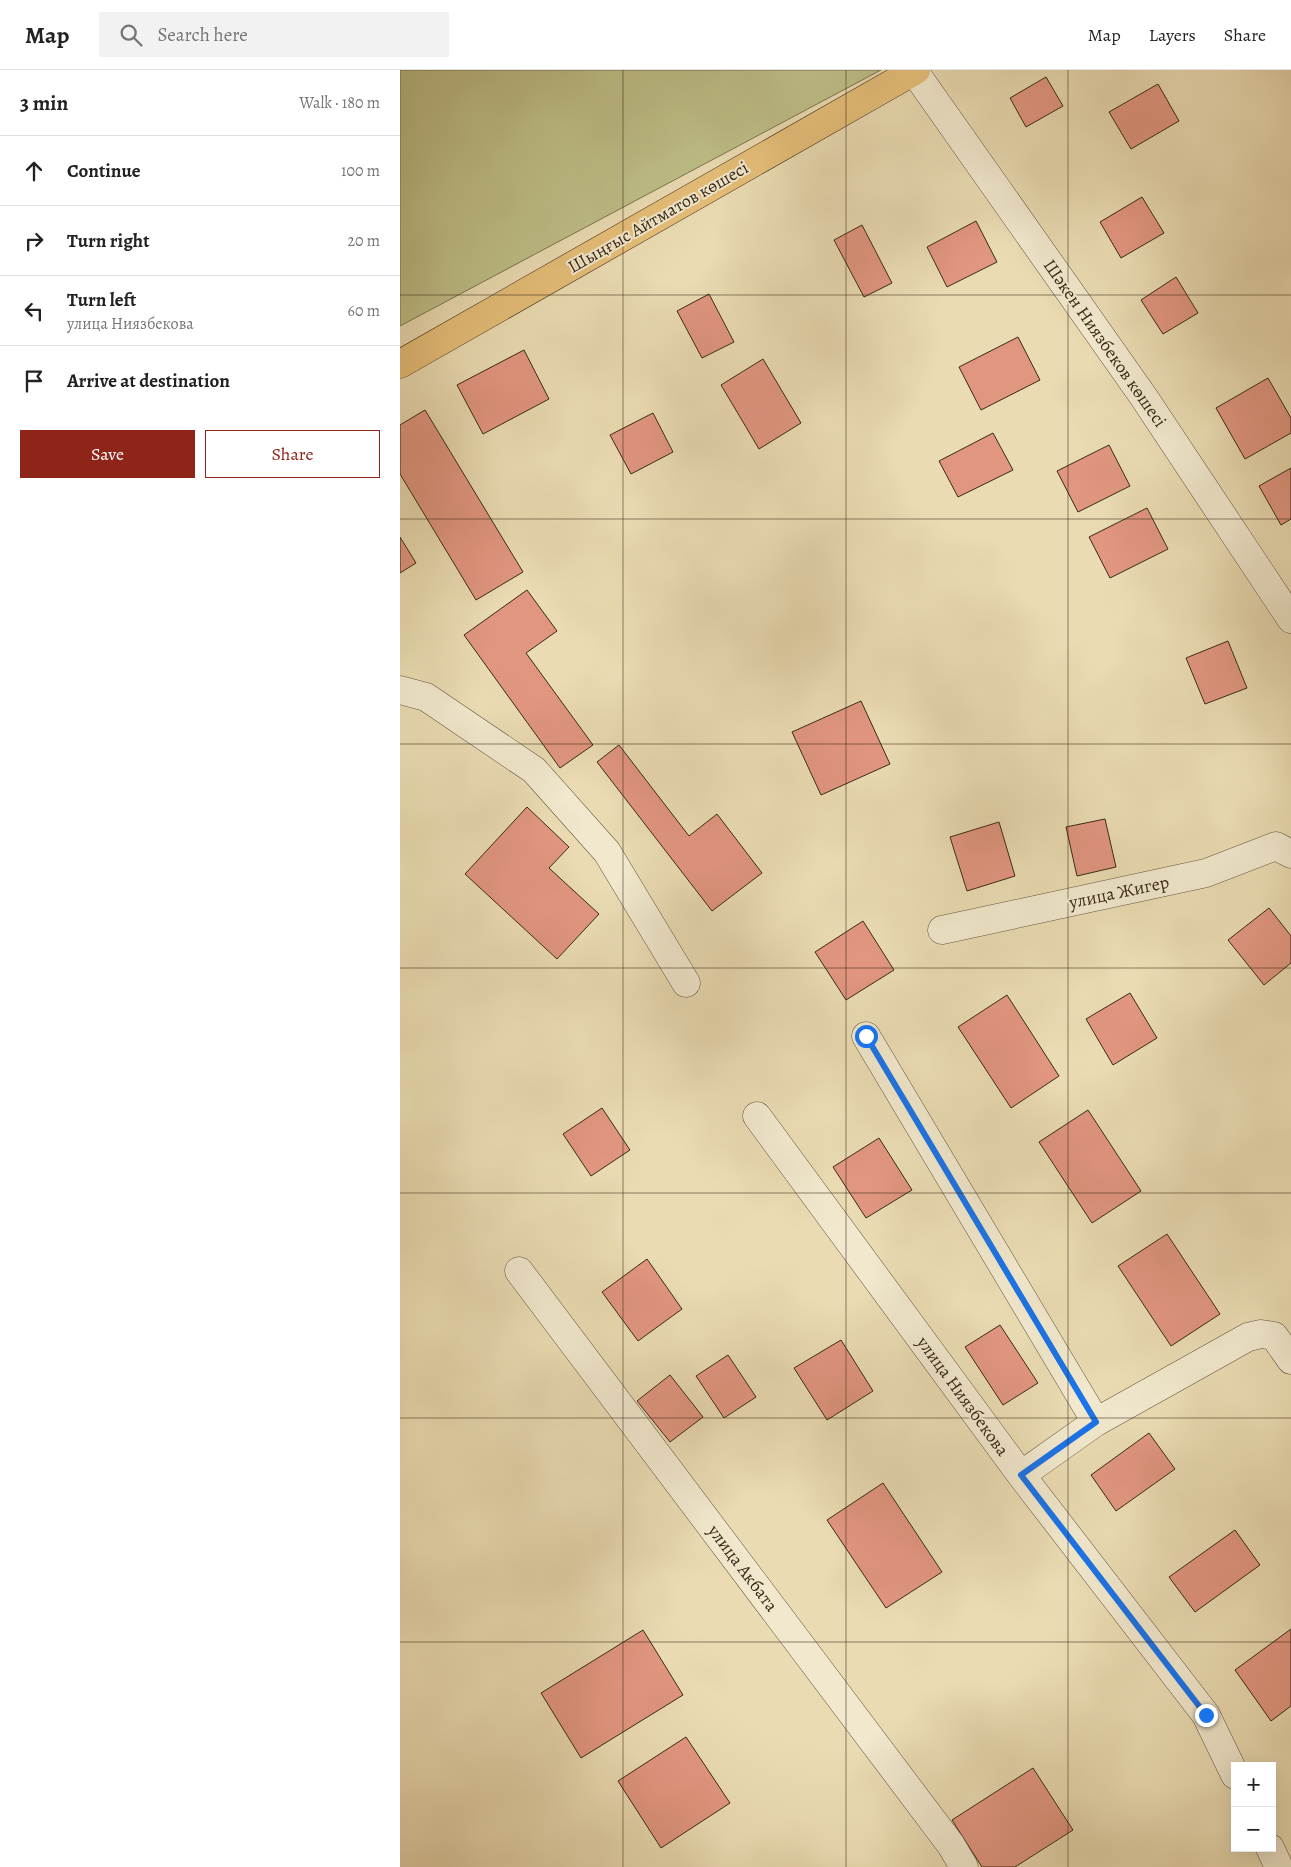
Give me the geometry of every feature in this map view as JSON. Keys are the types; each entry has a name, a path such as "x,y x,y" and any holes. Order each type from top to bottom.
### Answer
{"main road":[{"name":"Шыңғыс Айтматов көшесі","path":"400,364 915,71"}],"street":[{"name":"Шәкен Ниязбеков көшесі","path":"915,71 1143,396 1291,619"},
{"path":"400,690 426,697 534,770 607,852 686,983"},
{"name":"улица Жигер","path":"942,930 1206,873 1276,846 1291,854"},
{"path":"866,1036 1096,1422"},
{"name":"улица Ниязбекова","path":"756,1116 1021,1475 1206,1715 1231,1767"},
{"name":"улица Акбата","path":"519,1271 951,1845 964,1867"},
{"path":"1021,1475 1096,1422 1248,1338 1261,1334 1274,1336 1291,1360"},
{"path":"1272,1852 1279,1867"}],"green space":[{"path":"400,70 881,70 400,326"}],"building":[{"path":"1046,77 1063,106 1026,127 1010,98"},
{"path":"1158,84 1179,121 1131,149 1109,112"},
{"path":"1142,197 1164,233 1121,258 1100,222"},
{"path":"976,221 997,262 947,287 927,247"},
{"path":"862,225 892,283 864,297 834,240"},
{"path":"1176,277 1198,313 1163,334 1141,300"},
{"path":"709,294 734,342 702,358 677,311"},
{"path":"1018,337 1040,380 981,410 959,367"},
{"path":"524,350 549,399 483,434 457,385"},
{"path":"763,359 801,423 759,449 721,385"},
{"path":"1268,378 1291,418 1291,433 1245,459 1216,408"},
{"path":"425,410 523,572 476,600 400,474 400,425"},
{"path":"653,413 673,452 631,474 610,435"},
{"path":"993,433 1013,470 958,497 939,461"},
{"path":"1109,445 1130,486 1078,512 1057,471"},
{"path":"1291,468 1291,519 1281,525 1259,486"},
{"path":"1147,508 1168,549 1110,578 1089,537"},
{"path":"400,537 416,563 400,573"},
{"path":"527,590 557,631 526,653 593,745 560,768 464,635"},
{"path":"1228,641 1247,688 1205,704 1186,658"},
{"path":"861,701 890,764 821,795 792,732"},
{"path":"619,745 689,836 717,814 762,873 712,911 597,762"},
{"path":"527,807 569,847 549,868 599,914 557,959 465,874"},
{"path":"1105,819 1116,867 1077,876 1066,827"},
{"path":"999,822 1015,876 967,891 950,837"},
{"path":"1269,908 1291,936 1291,963 1264,985 1228,940"},
{"path":"863,921 894,970 846,1000 815,952"},
{"path":"1130,993 1157,1038 1113,1065 1086,1019"},
{"path":"1007,995 1059,1076 1011,1108 958,1027"},
{"path":"602,1108 630,1150 591,1176 563,1134"},
{"path":"1088,1110 1141,1191 1092,1223 1039,1142"},
{"path":"879,1138 912,1190 866,1218 833,1167"},
{"path":"1167,1234 1220,1314 1171,1346 1118,1266"},
{"path":"647,1259 682,1309 638,1341 602,1292"},
{"path":"1000,1325 1038,1383 1003,1405 965,1347"},
{"path":"841,1340 873,1391 827,1420 794,1368"},
{"path":"728,1355 756,1397 724,1418 696,1376"},
{"path":"670,1375 703,1417 670,1442 637,1401"},
{"path":"1149,1433 1175,1469 1116,1511 1091,1475"},
{"path":"883,1483 942,1572 886,1608 827,1520"},
{"path":"1235,1530 1260,1565 1195,1612 1169,1577"},
{"path":"1291,1629 1291,1706 1271,1721 1235,1670"},
{"path":"643,1630 683,1695 581,1758 541,1693"},
{"path":"686,1737 730,1803 661,1848 618,1781"},
{"path":"1033,1768 1073,1830 1015,1867 982,1867 952,1820"}],"route":[{"path":"866,1036 1096,1422 1021,1475 1206,1715"}]}
